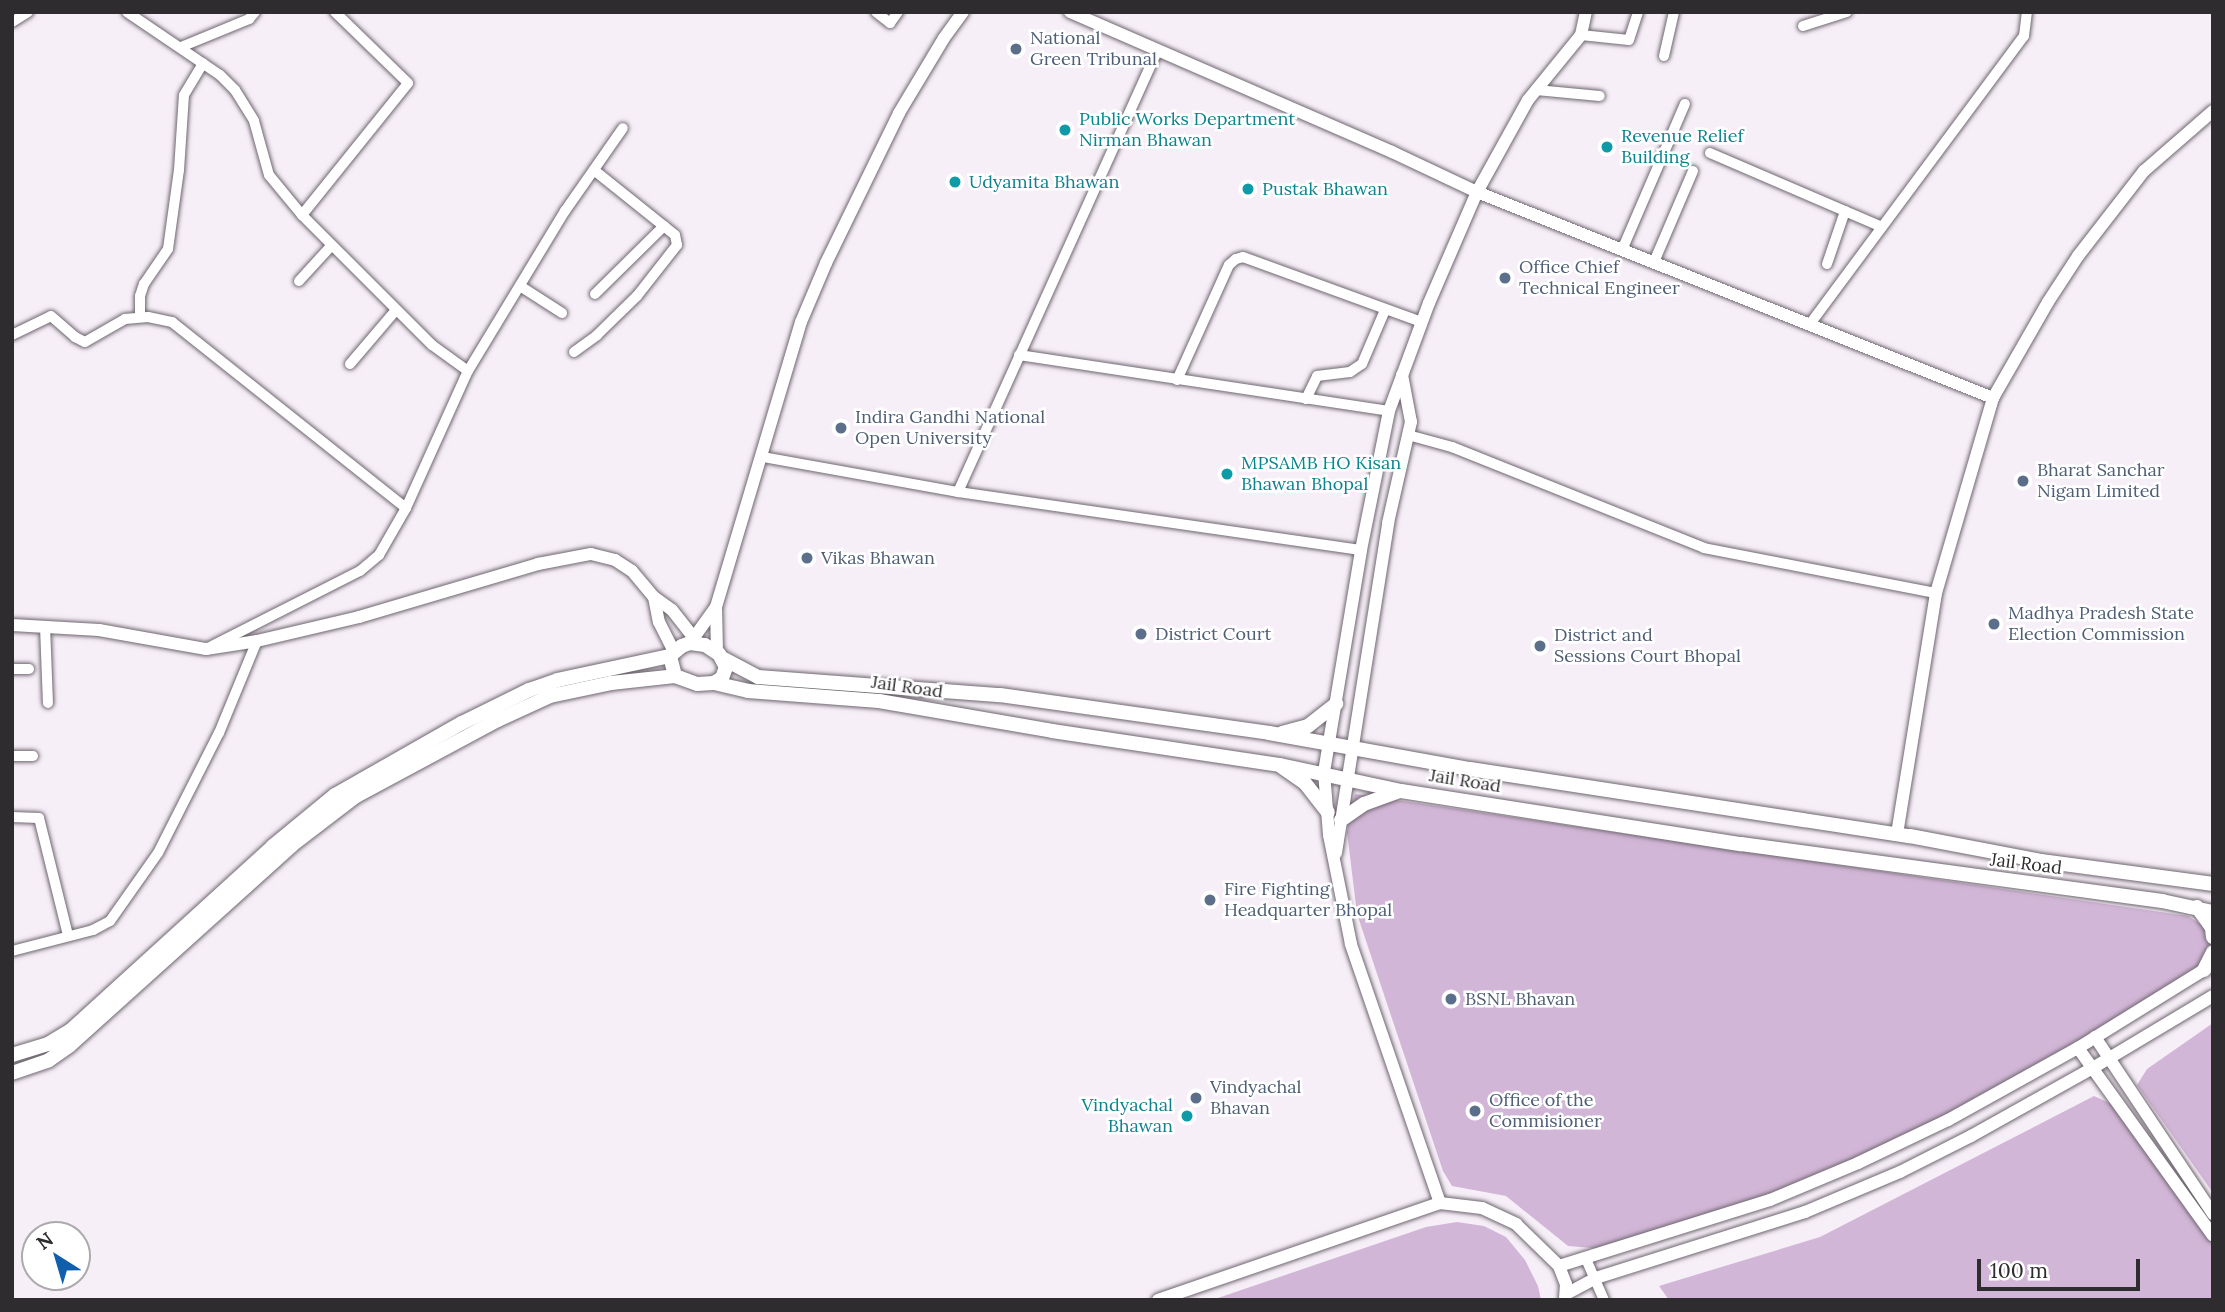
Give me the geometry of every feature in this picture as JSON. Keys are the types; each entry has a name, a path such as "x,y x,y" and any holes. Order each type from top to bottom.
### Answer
{"main road":[{"path":"12,1055 48,1044 70,1031 282,837 335,795 462,723 529,690 558,680 672,653 694,641 720,655 726,673 714,683 690,683 675,676 611,682 550,696 498,720 356,796 292,845 69,1046 49,1059 12,1073"},
{"path":"672,653 675,676"},
{"name":"Jail Road","path":"720,655 758,677 939,688 1278,734 1470,769 1896,834 2041,861 2213,884"},
{"name":"Jail Road","path":"714,683 748,691 879,701 1052,731 1324,772 1401,791 1741,844 2197,907 2213,912"},
{"path":"1278,734 1308,726 1336,704"},
{"path":"1280,765 1305,783 1334,816 1401,791"},
{"path":"2197,907 2212,928 2213,937"},
{"path":"2208,967 2213,952"}],"street":[{"path":"13,18 28,12"},
{"path":"127,12 156,35 181,47 204,63 235,90 254,121 269,175 302,215 432,345 468,370"},
{"path":"181,47 249,19 255,12"},
{"path":"302,215 408,83 335,12"},
{"path":"876,12 890,23 898,12"},
{"path":"12,625 99,630 206,649 257,641 359,617 538,564 591,554 615,560 632,571 654,597 672,610 694,641 716,607 763,457 801,322 826,263 899,113 944,38 963,12"},
{"path":"1070,12 1392,152 1477,192 1993,398"},
{"path":"1440,1203 1351,944 1335,863 1334,816 1324,772 1361,550 1389,411 1422,322 1477,192 1536,90 1581,35 1586,12"},
{"path":"1581,35 1629,40 1638,12"},
{"path":"1664,56 1674,12"},
{"path":"1803,26 1825,15 1847,12"},
{"path":"1810,324 2024,36 2026,12"},
{"path":"958,492 1157,51"},
{"path":"140,317 140,296 144,284 168,249 179,170 184,95 204,63"},
{"path":"1536,90 1600,96"},
{"path":"1622,250 1685,104"},
{"path":"1896,834 1936,593 1993,398 2048,302 2078,256 2144,171 2213,111"},
{"path":"206,649 360,571 380,555 407,508 468,370 623,128"},
{"path":"1710,153 1882,227"},
{"path":"573,352 612,320 676,249 678,240 594,170"},
{"path":"1654,262 1692,171"},
{"path":"1827,264 1846,211"},
{"path":"595,294 664,226"},
{"path":"299,281 331,246"},
{"path":"1177,380 1229,265 1243,257 1422,322"},
{"path":"520,286 562,313"},
{"path":"350,364 396,310"},
{"path":"1306,399 1317,376 1350,372 1362,364 1385,310"},
{"path":"12,335 51,316 72,335 85,342 125,318 140,317 172,322 407,508"},
{"path":"1019,355 1389,411"},
{"path":"1334,816 1349,778 1388,523 1408,435 1411,412 1402,375"},
{"path":"1408,435 1452,447 1704,548 1936,593"},
{"path":"763,457 958,492 1361,550"},
{"path":"654,597 659,622 672,653"},
{"path":"716,607 720,655"},
{"path":"45,626 48,703"},
{"path":"12,951 93,930 110,920 158,853 219,733 257,641"},
{"path":"12,669 29,669"},
{"path":"12,756 33,756"},
{"path":"12,817 39,818 68,935"},
{"path":"1559,1266 1770,1200 1858,1163 1948,1120 2078,1048 2208,967"},
{"path":"1158,1300 1440,1203 1482,1208 1516,1224 1559,1266 1565,1297 1596,1278 1805,1212 1900,1172 1972,1136 2213,996"},
{"path":"2095,1037 2213,1214"},
{"path":"2078,1048 2213,1236"},
{"path":"1586,1259 1604,1300"}],"shaded area":[{"path":"1355,794 2188,916 2213,932 2213,961 2051,1063 1793,1189 1605,1249 1568,1246 1506,1196 1452,1186 1443,1171 1357,914 1347,832"},
{"path":"2213,1023 2213,1193 2137,1085 2147,1069"},
{"path":"2094,1096 2118,1107 2213,1241 2213,1300 1669,1300 1659,1286 1820,1237"},
{"path":"1457,1222 1484,1226 1506,1237 1525,1260 1538,1286 1541,1300 1212,1300 1426,1227"}],"place":[{"name":"National Green Tribunal","path":"1016,49"},
{"name":"Public Works Department Nirman Bhawan","path":"1065,130"},
{"name":"Revenue Relief Building","path":"1607,147"},
{"name":"Udyamita Bhawan","path":"955,182"},
{"name":"Pustak Bhawan","path":"1248,189"},
{"name":"Office Chief Technical Engineer","path":"1505,278"},
{"name":"Indira Gandhi National Open University","path":"841,428"},
{"name":"MPSAMB HO Kisan Bhawan Bhopal","path":"1227,474"},
{"name":"Bharat Sanchar Nigam Limited","path":"2023,481"},
{"name":"Vikas Bhawan","path":"807,558"},
{"name":"Madhya Pradesh State Election Commission","path":"1994,624"},
{"name":"District Court","path":"1141,634"},
{"name":"District and Sessions Court Bhopal","path":"1540,646"},
{"name":"Fire Fighting Headquarter Bhopal","path":"1210,900"},
{"name":"BSNL Bhavan","path":"1451,999"},
{"name":"Vindyachal Bhavan","path":"1196,1098"},
{"name":"Office of the Commisioner","path":"1475,1111"},
{"name":"Vindyachal Bhawan","path":"1187,1116"}]}
